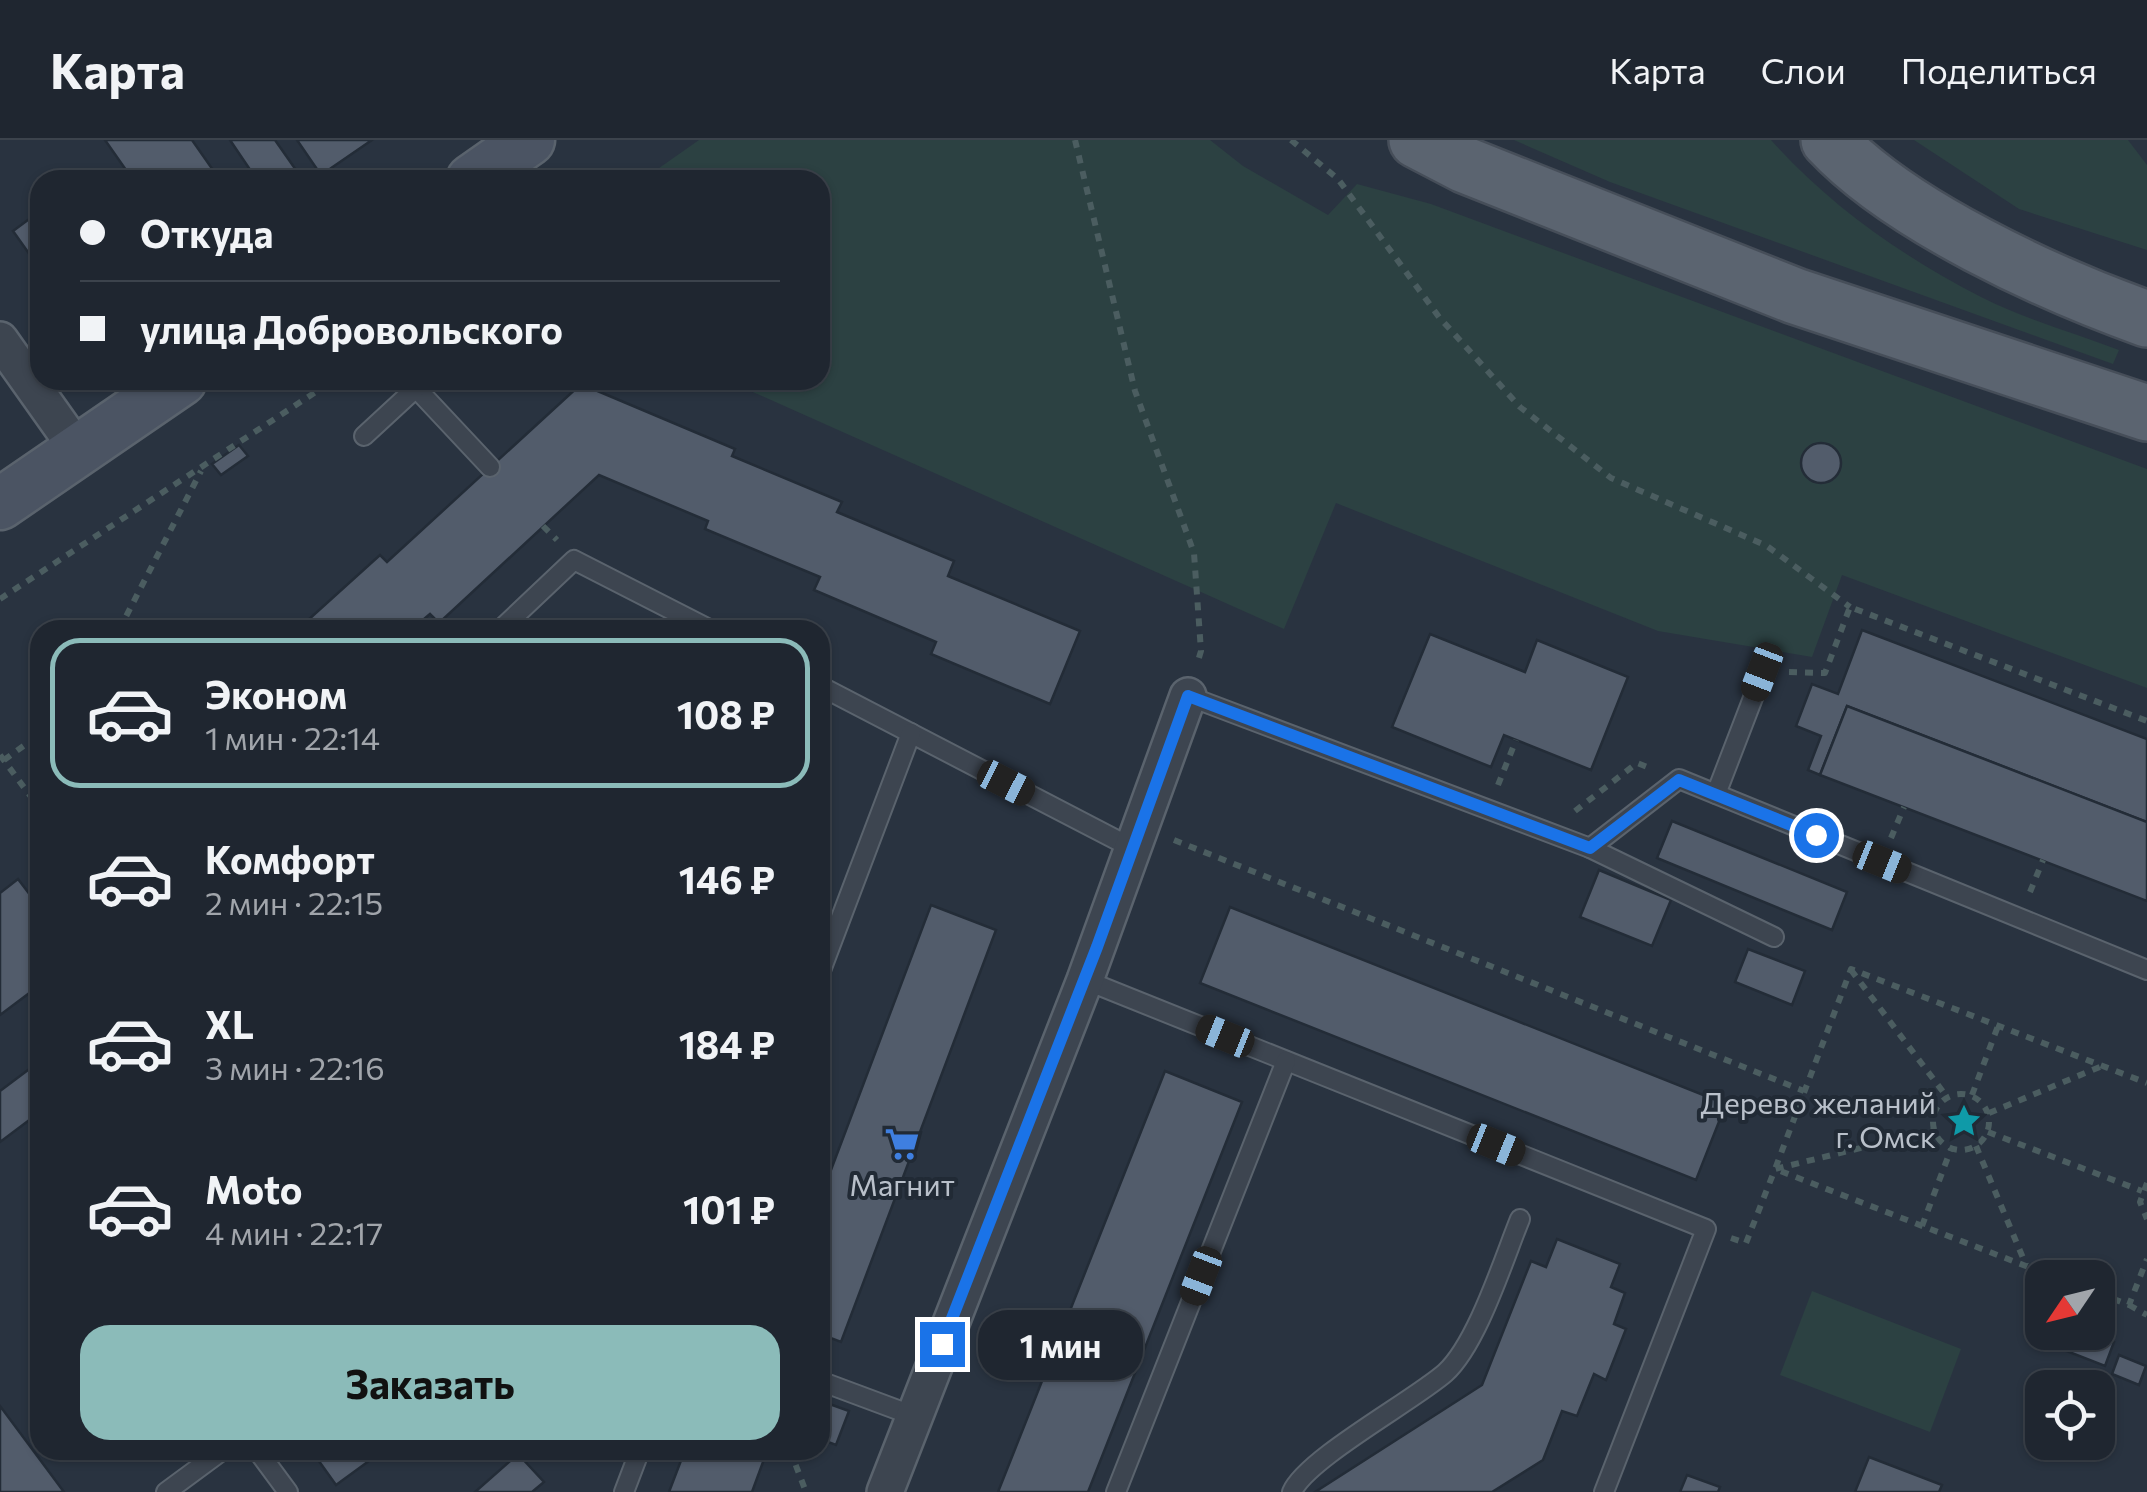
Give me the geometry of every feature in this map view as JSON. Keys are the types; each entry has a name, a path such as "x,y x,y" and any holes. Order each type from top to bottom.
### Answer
{"main road":[{"path":"486,170 529,140"},
{"path":"1417,140 1465,165 1795,296 2128,406"},
{"path":"1829,140 1846,158 1938,222 2072,291 2144,318"},
{"path":"0,504 166,390"}],"street":[{"path":"0,340 30,382"},
{"path":"35,390 78,450"},
{"path":"885,1492 1085,980 1188,696"}],"lane":[{"path":"364,436 410,390"},
{"path":"421,390 490,468"},
{"path":"511,620 574,560 691,620"},
{"path":"1716,794 1762,672"},
{"path":"830,691 910,733 1138,838"},
{"path":"1188,696 1590,848 1774,938"},
{"path":"830,946 910,733"},
{"path":"1590,848 1679,780 2147,970"},
{"path":"1085,980 1706,1229 1604,1492"},
{"path":"1116,1492 1286,1060"},
{"path":"1292,1492 1296,1482 1310,1470 1446,1372 1465,1350 1520,1219"},
{"path":"830,1384 914,1416"},
{"path":"166,1492 209,1460"},
{"path":"264,1460 288,1492"},
{"path":"624,1492 636,1460"}],"path":[{"path":"1074,140 1135,391 1194,553 1201,651 1188,696"},
{"path":"1291,140 1338,179 1439,316 1520,407 1611,478 1768,546 1850,607 2147,722"},
{"path":"0,600 319,390"},
{"path":"124,620 202,469"},
{"path":"1824,673 1850,607"},
{"path":"30,740 2,757 30,795"},
{"path":"1511,754 1516,740"},
{"path":"1548,832 1637,763 1679,780"},
{"path":"1138,838 1804,1091"},
{"path":"1706,1229 1746,1243 1851,969"},
{"path":"1851,969 2147,1082"},
{"path":"1851,969 1947,1096"},
{"path":"1972,1095 1998,1026"},
{"path":"1989,1113 2103,1066"},
{"path":"1972,1095 1989,1113 1988,1132 1976,1146 1964,1150 1951,1148 1940,1141 1933,1117 1947,1096 1972,1095"},
{"path":"1775,1169 1934,1130"},
{"path":"1988,1132 2145,1187 2140,1202 2147,1219"},
{"path":"1976,1146 2025,1261"},
{"path":"1922,1226 1951,1148"},
{"path":"1775,1169 2025,1265"},
{"path":"2129,1306 2147,1259"},
{"path":"2115,1300 2147,1315"},
{"path":"794,1460 806,1492"}],"green space":[{"path":"699,140 1210,140 1243,166 1328,215 1357,184 1431,204 2147,469 2147,688 1842,575 1812,657 1658,631 1336,503 1284,629 748,390 830,390 830,170 656,170"},
{"path":"1514,140 1771,140 1842,208 1923,265 1997,305 2119,350 2113,364 1610,182"},
{"path":"1914,140 2128,140 2147,165 2147,250 2019,209"},
{"path":"1812,1291 1961,1349 1930,1432 1780,1375"}],"building":[{"path":"105,140 192,140 213,170 126,170"},
{"path":"230,140 275,140 296,170 250,170"},
{"path":"297,140 372,140 328,170 318,170"},
{"path":"30,218 30,255 13,231"},
{"path":"574,390 595,390 735,449 732,456 842,502 837,512 954,561 948,576 1080,631 1050,704 931,654 936,642 814,590 820,577 705,529 708,521 599,475 442,620 430,614 423,620 308,620 380,555 387,562"},
{"path":"1821,443 1835,449 1841,463 1835,477 1821,483 1807,477 1801,463 1807,449"},
{"path":"239,445 248,456 221,475 212,464"},
{"path":"1862,630 2147,739 2147,822 1847,706 1820,775 1808,770 1821,736 1796,726 1812,684 1838,694"},
{"path":"1430,634 1525,672 1537,640 1628,677 1591,770 1504,735 1491,767 1392,727"},
{"path":"1847,706 2147,822 2147,901 1820,775"},
{"path":"1672,821 1847,892 1832,930 1657,858"},
{"path":"1599,870 1671,900 1652,946 1580,917"},
{"path":"18,879 30,895 30,992 0,1015 0,893"},
{"path":"931,905 996,930 841,1342 830,1338 830,1173"},
{"path":"1230,907 1726,1104 1696,1180 1200,983"},
{"path":"1748,949 1805,971 1792,1005 1735,982"},
{"path":"30,1068 30,1120 0,1142 0,1091"},
{"path":"1165,1071 1242,1102 1088,1492 998,1492"},
{"path":"1557,1239 1620,1264 1611,1287 1625,1293 1614,1324 1626,1329 1606,1380 1594,1374 1577,1416 1562,1411 1543,1460 1492,1492 1315,1492 1482,1385 1531,1261 1546,1267"},
{"path":"2064,1350 2111,1350 2105,1366"},
{"path":"2119,1355 2146,1366 2139,1385 2115,1375"},
{"path":"830,1404 849,1411 836,1445 830,1443"},
{"path":"0,1406 30,1446 30,1460 40,1460 64,1492 0,1492"},
{"path":"1869,1457 1942,1485 1939,1492 1855,1492"},
{"path":"318,1460 370,1460 336,1485"},
{"path":"511,1460 524,1460 544,1482 532,1492 475,1492"},
{"path":"681,1460 764,1460 752,1492 669,1492"},
{"path":"1687,1475 1720,1487 1718,1492 1680,1492"}],"place":[{"name":"Дерево желаний г. Омск","path":"1964,1121"},
{"name":"Магнит","path":"902,1144"}],"route":[{"path":"942,1344 1097,947 1188,696 1590,848 1679,780 1816,835"}]}
